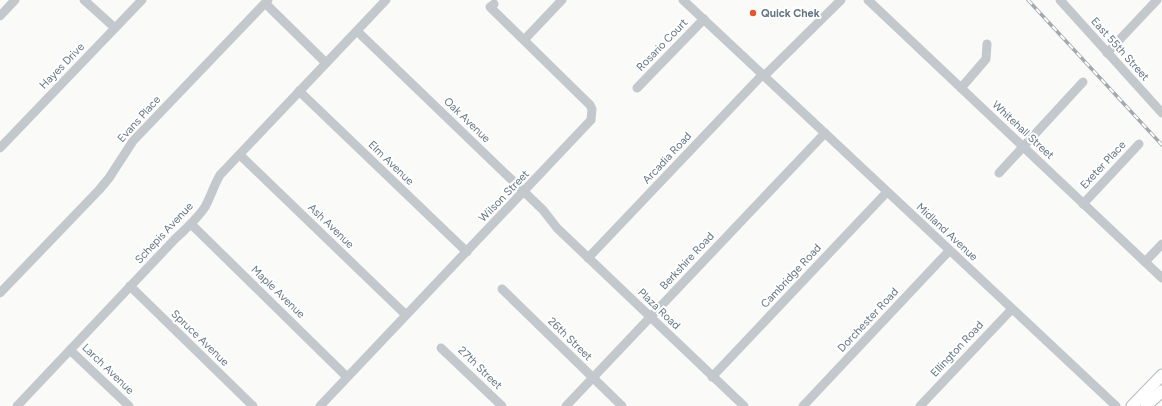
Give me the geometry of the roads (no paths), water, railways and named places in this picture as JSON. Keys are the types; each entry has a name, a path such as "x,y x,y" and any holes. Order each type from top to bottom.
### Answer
{"main road":[{"path":"1132,406 1162,375"},
{"path":"1146,406 1162,391"}],"street":[{"path":"0,16 15,0"},
{"path":"84,0 115,28"},
{"name":"Hayes Drive","path":"0,148 142,0"},
{"name":"Schepis Avenue","path":"17,406 130,286 191,224 206,205 214,184 220,175 386,0"},
{"path":"494,4 490,7 524,40 562,0"},
{"name":"Midland Avenue","path":"683,0 1116,406"},
{"name":"Arcadia Road","path":"588,258 764,75 841,0"},
{"name":"Whitehall Street","path":"868,0 1162,278"},
{"name":"East 55th Street","path":"1060,0 1162,113"},
{"path":"1107,53 1158,0"},
{"path":"267,2 326,63"},
{"name":"Evans Place","path":"0,293 99,190 109,178 133,141 267,2"},
{"name":"Rosario Court","path":"637,88 704,19"},
{"name":"Oak Avenue","path":"357,31 525,192 543,210 557,228"},
{"name":"Wilson Street","path":"320,406 590,123 592,109 590,104 524,40"},
{"path":"961,88 986,59 987,44"},
{"path":"999,172 1082,82"},
{"name":"Elm Avenue","path":"299,91 467,252"},
{"name":"Berkshire Road","path":"566,406 825,133"},
{"name":"Exeter Place","path":"1084,204 1139,144"},
{"name":"Ash Avenue","path":"240,154 406,315"},
{"name":"Cambridge Road","path":"712,377 887,192"},
{"name":"Maple Avenue","path":"191,224 347,377"},
{"name":"Plaza Road","path":"557,228 744,406"},
{"path":"1145,262 1162,244"},
{"name":"Dorchester Road","path":"803,406 950,250"},
{"name":"Spruce Avenue","path":"130,286 253,406"},
{"name":"26th Street","path":"502,289 622,406"},
{"name":"Ellington Road","path":"920,406 1012,309"},
{"name":"27th Street","path":"441,348 502,406"},
{"name":"Larch Avenue","path":"70,350 129,406"}],"railway":[{"path":"1028,0 1162,145"}],"place":[{"name":"Quick Chek","path":"753,13"}]}
